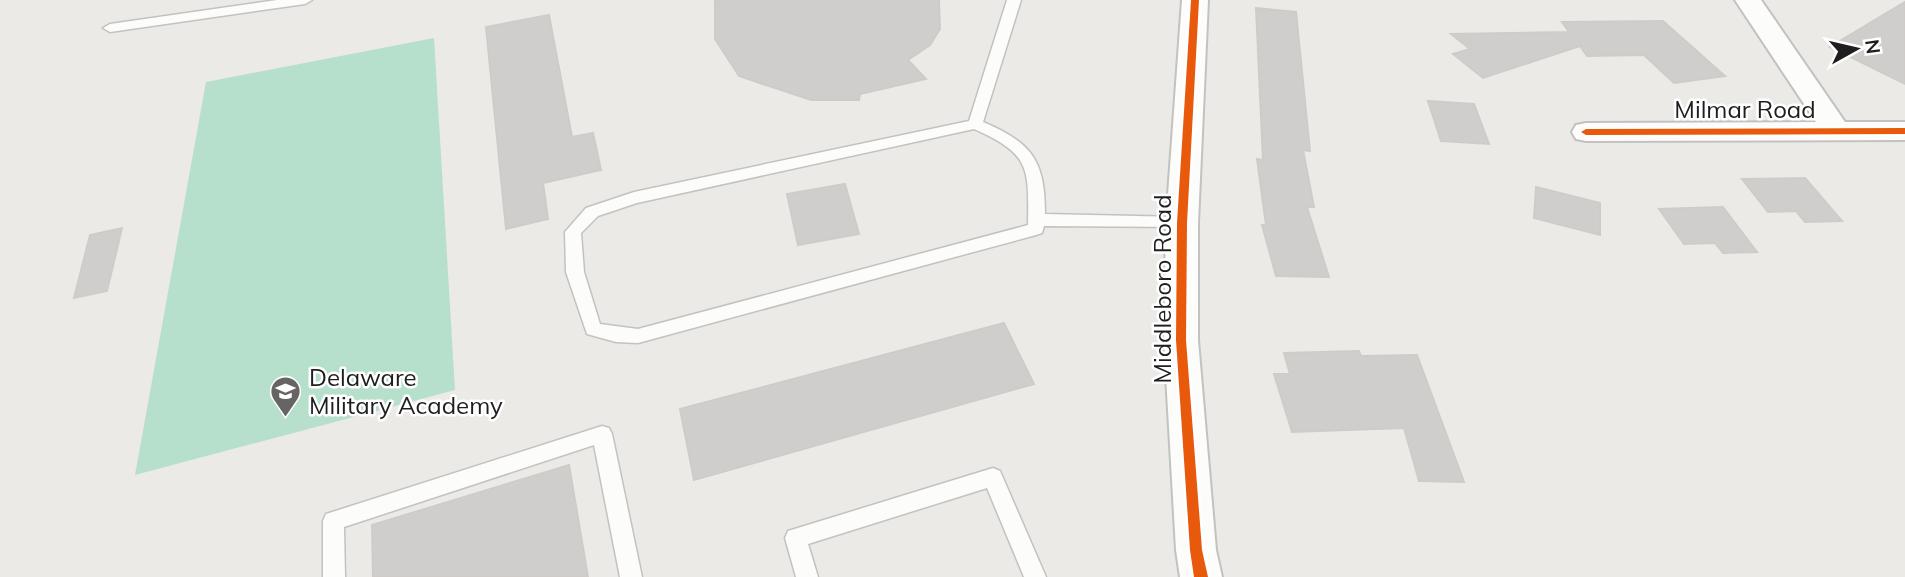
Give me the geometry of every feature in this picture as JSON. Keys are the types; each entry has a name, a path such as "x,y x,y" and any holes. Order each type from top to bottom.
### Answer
{"street":[{"name":"Middleboro Road","path":"1195,0 1182,223 1181,340 1196,550 1201,577"},
{"path":"1748,0 1836,130"},
{"name":"Milmar Road","path":"1586,132 1905,131"}],"lane":[{"path":"110,28 305,0"},
{"path":"975,124 1014,0"},
{"path":"975,124 1004,136 1030,156 1037,184 1035,229 638,336 616,335 593,329 575,272 573,233 592,212 634,198 975,124"},
{"path":"1036,220 1182,223"},
{"path":"334,577 333,521 602,434 631,577"},
{"path":"807,577 796,538 993,477 1035,577"}],"green space":[{"path":"434,38 455,390 135,475 206,82"}],"building":[{"path":"715,0 939,0 940,29 930,45 908,60 926,79 860,94 859,100 811,100 739,76 715,39"},
{"path":"1905,2 1905,84 1830,47"},
{"path":"1256,8 1296,12 1310,151 1303,150 1314,207 1307,207 1329,277 1276,276 1262,225 1266,225 1257,159 1263,160"},
{"path":"549,15 572,137 593,133 601,170 543,183 548,219 506,229 486,27"},
{"path":"1663,21 1725,76 1674,83 1644,55 1587,56 1580,46 1483,78 1453,54 1470,49 1451,34 1569,32 1562,22"},
{"path":"1428,101 1474,104 1489,144 1441,141"},
{"path":"1805,178 1842,221 1805,222 1796,211 1768,212 1742,179"},
{"path":"845,184 859,234 798,245 787,194"},
{"path":"1536,187 1600,203 1600,235 1534,218"},
{"path":"1723,207 1757,252 1723,253 1715,243 1684,244 1659,209"},
{"path":"122,228 107,291 74,298 90,235"},
{"path":"1004,323 1034,384 694,480 680,409"},
{"path":"1359,351 1361,356 1417,355 1464,482 1419,481 1404,428 1292,432 1274,374 1290,374 1284,353"},
{"path":"569,465 588,577 373,577 372,525"}],"cycle path":[{"path":"1195,0 1182,223 1181,340 1196,550 1201,577"},
{"path":"1586,132 1905,131"}],"place":[{"name":"Delaware Military Academy","path":"286,419"}]}
